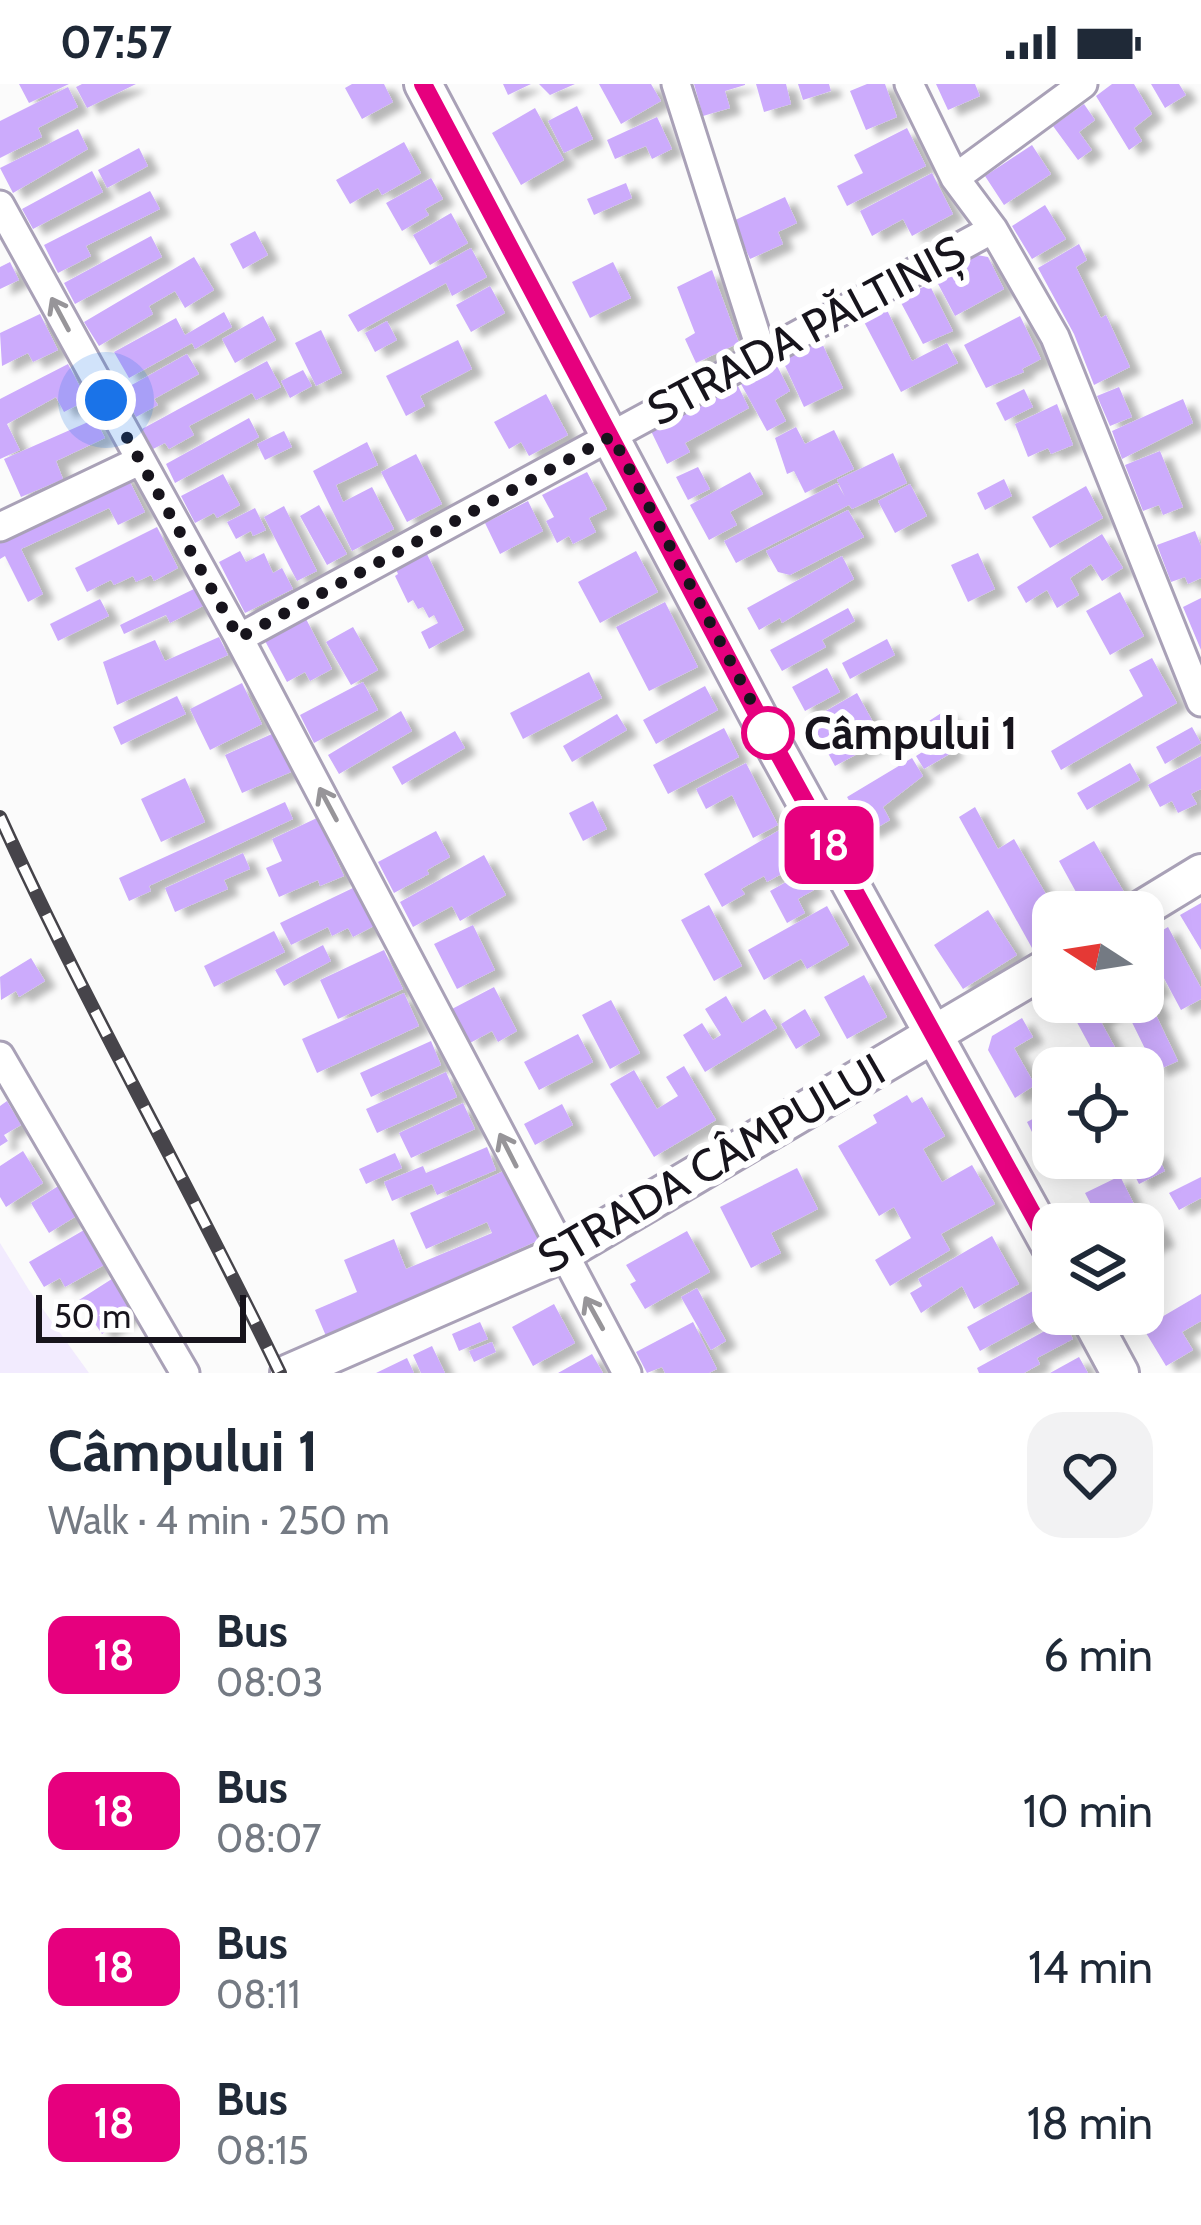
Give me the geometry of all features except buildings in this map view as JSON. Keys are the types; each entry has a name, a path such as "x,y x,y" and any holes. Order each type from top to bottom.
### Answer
{"street":[{"path":"423,84 765,729 1032,1213"},
{"path":"676,84 762,354"},
{"path":"909,84 956,178 993,229 1054,337 1201,702"},
{"path":"956,178 1083,84"},
{"path":"0,205 239,638 627,1373"},
{"name":"STRADA PĂLTINIȘ","path":"239,638 993,229"},
{"path":"0,526 140,460"},
{"path":"1164,896 1201,873"},
{"name":"STRADA CÂMPULUI","path":"289,1373 561,1254 1032,977"},
{"path":"0,1056 184,1373"},
{"path":"1099,1335 1120,1373"}],"shaded area":[{"path":"0,1243 29,1290 89,1373 0,1373"}],"railway":[{"path":"0,817 280,1373"}],"bus line":[{"name":"18","path":"423,84 765,729 1032,1213"}],"place":[{"name":"Câmpului 1","path":"768,733"}],"route":[{"path":"106,400 239,638 612,436 768,733"}]}
